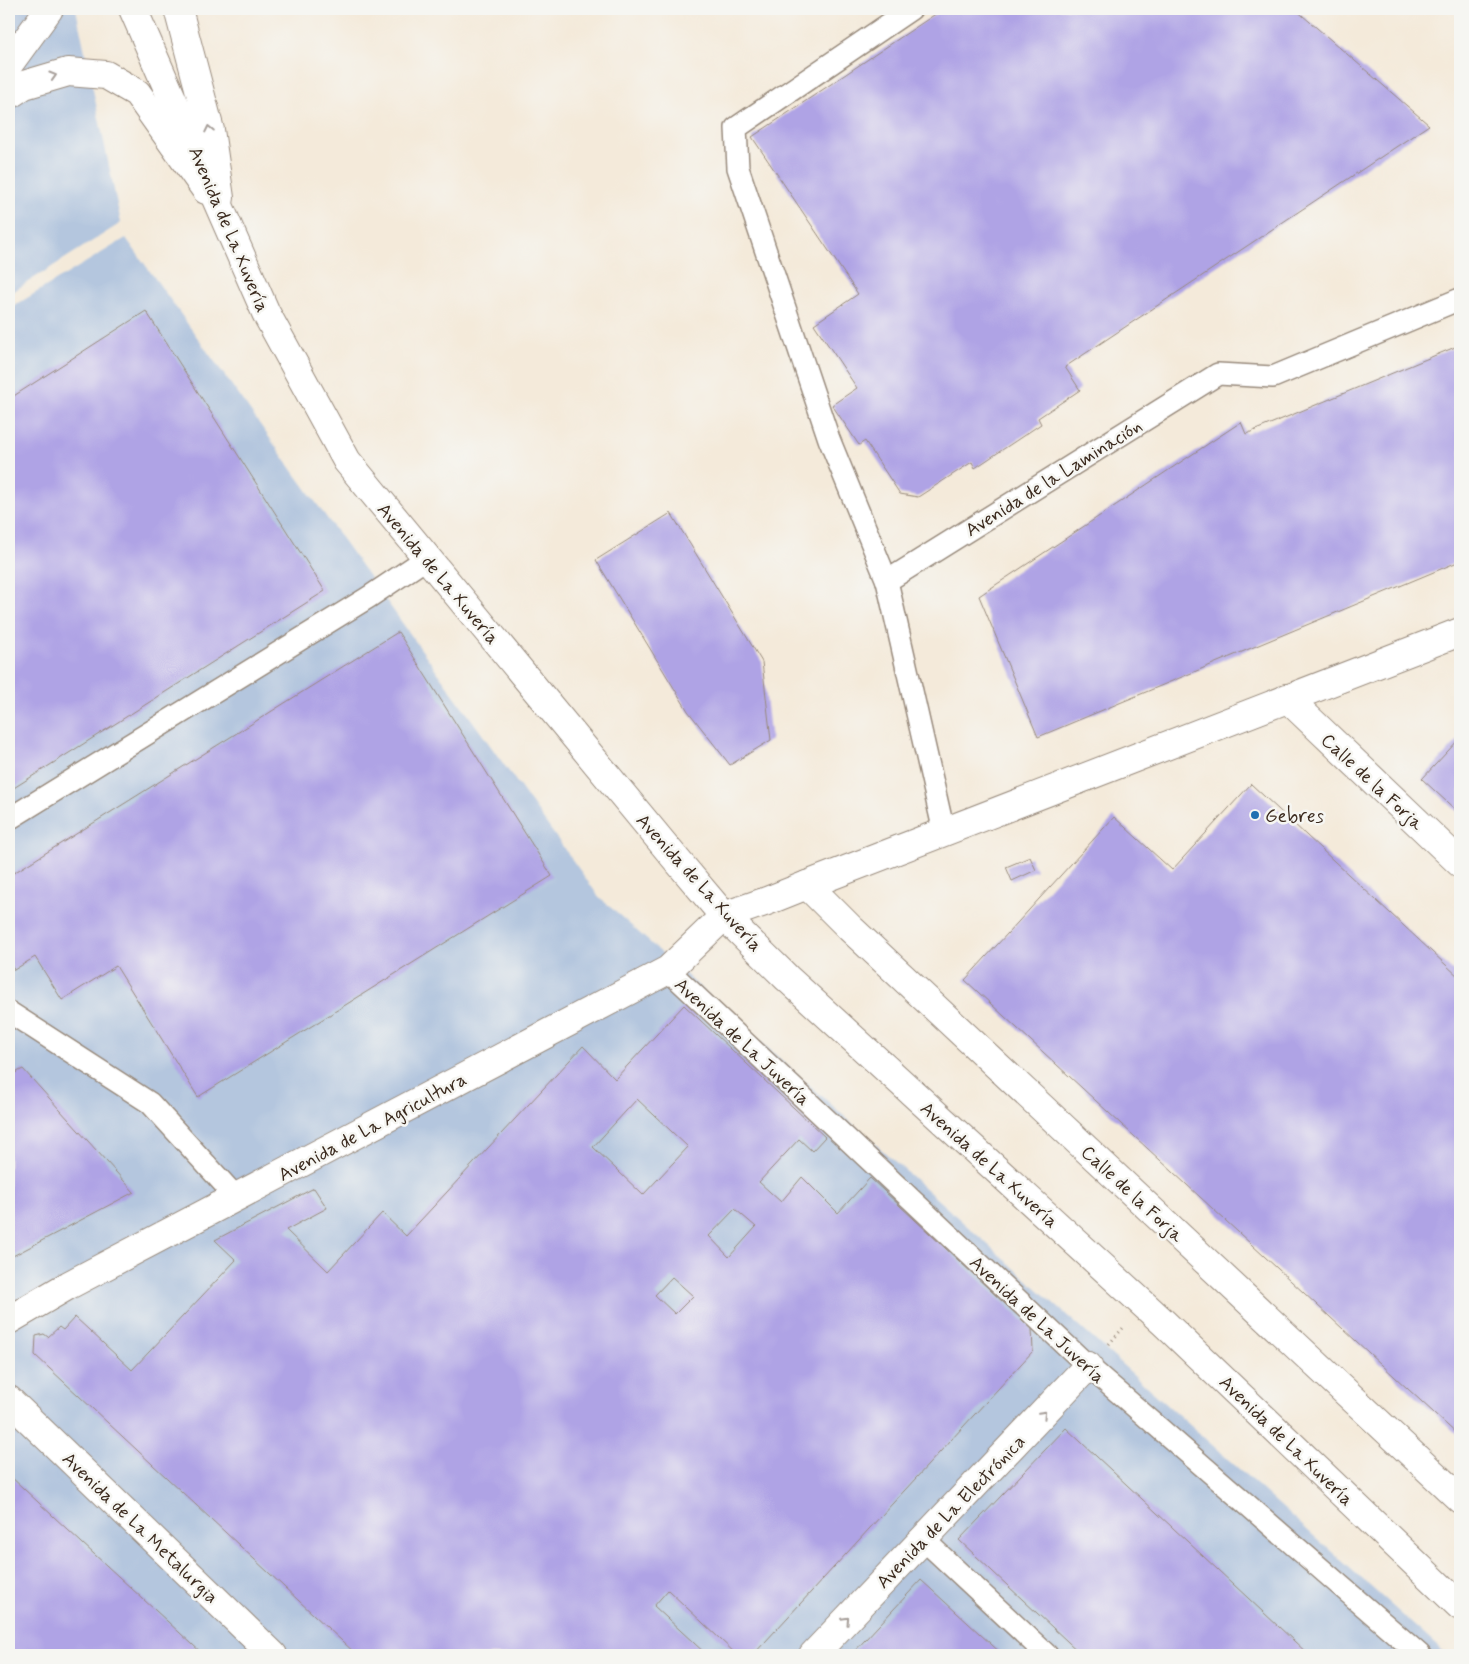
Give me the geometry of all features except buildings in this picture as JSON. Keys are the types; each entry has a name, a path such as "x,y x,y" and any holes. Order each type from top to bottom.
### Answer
{"street":[{"path":"9,64 49,9"},
{"name":"Avenida de La Xuvería","path":"134,9 266,313 347,461 426,558 724,916 788,978 1144,1305 1460,1606"},
{"path":"178,9 210,130 222,212"},
{"path":"9,95 24,85 68,72 106,76 137,93 222,212"},
{"path":"724,916 767,902 1460,632"},
{"name":"Calle de la Forja","path":"1287,698 1460,863"},
{"name":"Calle de la Forja","path":"807,885 1460,1499"},
{"name":"Avenida de La Agricultura","path":"9,1320 69,1285 668,970 724,916"},
{"name":"Avenida de La Electrónica","path":"813,1655 1088,1366"},
{"name":"Avenida de La Metalurgia","path":"9,1400 273,1655"}],"lane":[{"path":"911,9 736,128 738,168 829,439 887,581 944,832"},
{"name":"Avenida de la Laminación","path":"887,581 1218,374 1273,377 1460,299"},
{"path":"9,819 360,602 426,558"},
{"name":"Avenida de La Juvería","path":"668,970 1088,1366 1420,1655"},
{"path":"9,1012 150,1103 236,1197"},
{"path":"923,1539 1047,1655"}],"path":[{"path":"1088,1366 1144,1305"}],"shaded area":[{"path":"9,9 76,9 121,223 9,294"},
{"path":"126,238 599,897 1447,1655 9,1655 9,309"}],"place":[{"name":"Gebres","path":"1255,815"}]}
